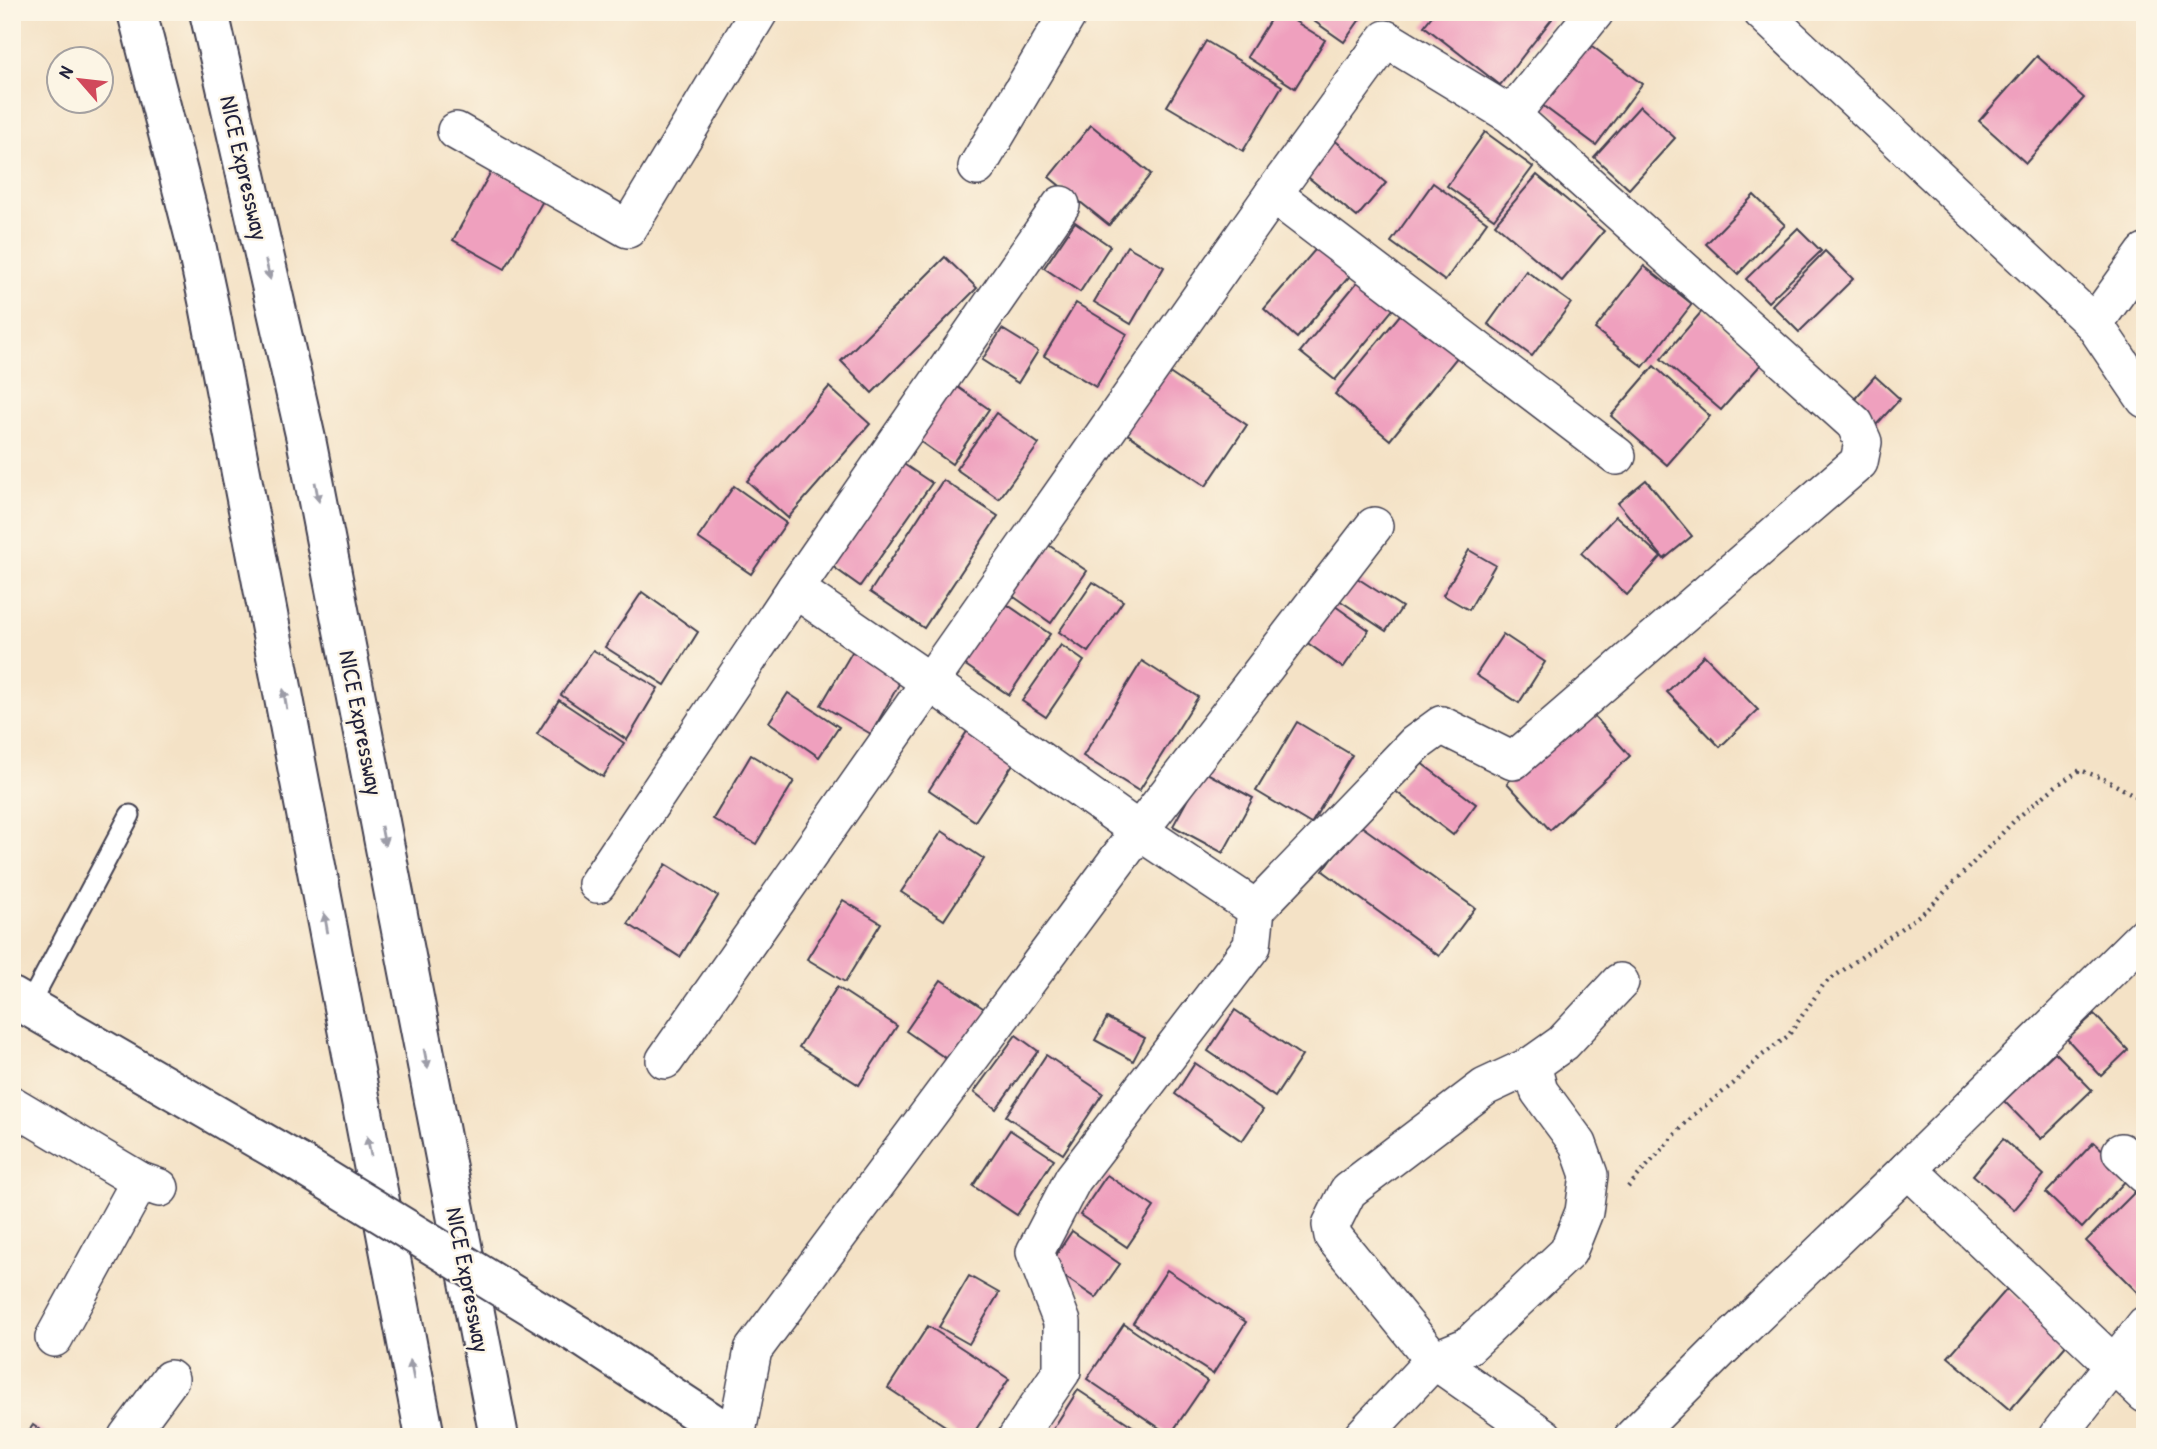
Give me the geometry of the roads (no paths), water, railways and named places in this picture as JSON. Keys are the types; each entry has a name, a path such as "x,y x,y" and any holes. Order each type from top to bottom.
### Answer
{"main road":[{"path":"137,12 194,234 209,305 425,1437"},
{"name":"NICE Expressway","path":"209,12 306,439 499,1437"},
{"path":"20,1002 299,1163 582,1337 735,1437"}],"street":[{"path":"456,131 628,229 759,12"},
{"path":"977,167 1069,12"},
{"path":"1511,115 1595,12"},
{"path":"1762,12 2094,324 2145,399"},
{"path":"665,1060 1273,194 1386,39 1511,115 1855,424 1863,442 1859,461 1513,761 1441,725 1415,744 1256,909 1252,946 1073,1179 1035,1252 1062,1322 1062,1371 1017,1437"},
{"path":"1273,194 1617,456"},
{"path":"597,884 795,589 1061,205"},
{"path":"2094,324 2145,253"},
{"path":"735,1437 753,1350 1139,831 1374,526"},
{"path":"795,589 1139,831 1256,909"},
{"path":"1633,1437 2145,935"},
{"path":"1544,1437 1434,1360 1333,1236 1331,1225 1348,1191 1485,1087 1532,1065 1563,1043 1620,982"},
{"path":"1362,1437 1434,1360 1468,1346 1568,1252 1584,1212 1589,1175 1578,1144 1539,1091 1532,1065"},
{"path":"12,1105 150,1184 54,1338"},
{"path":"1908,1169 2145,1394"},
{"path":"2057,1437 2145,1325"},
{"path":"127,1437 170,1378"}],"lane":[{"path":"20,1002 130,815"}]}
